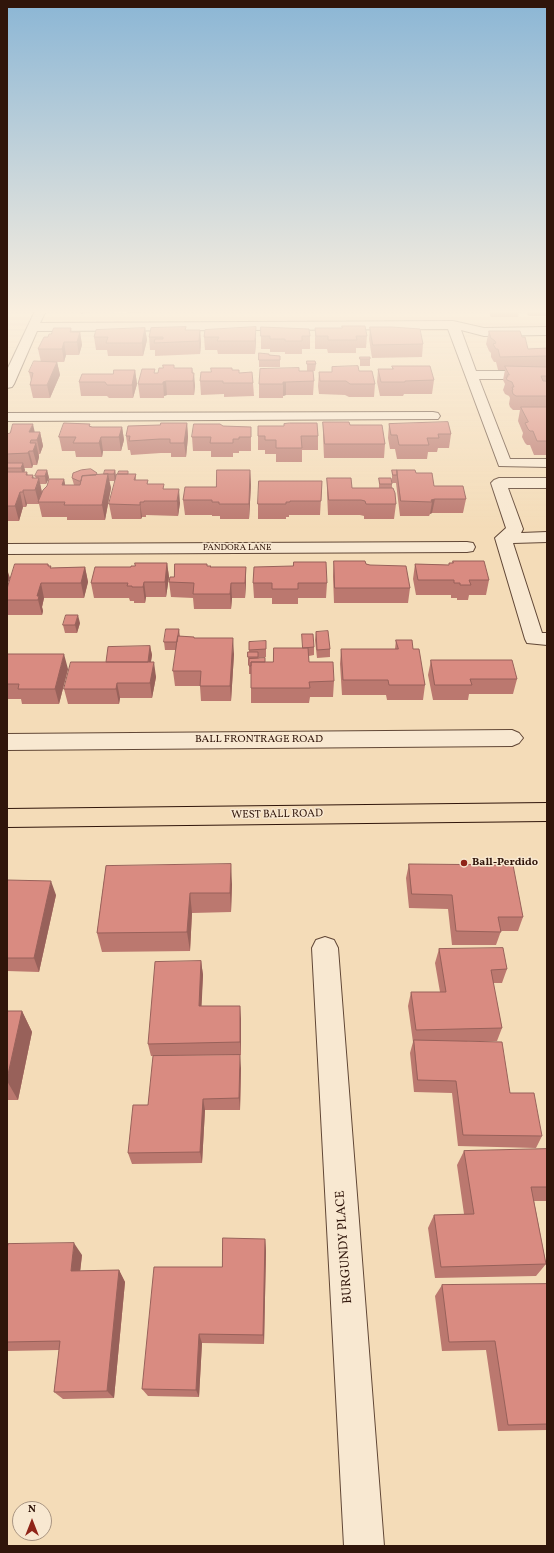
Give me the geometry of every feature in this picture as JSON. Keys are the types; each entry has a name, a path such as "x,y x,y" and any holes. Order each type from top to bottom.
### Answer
{"main road":[{"name":"WEST BALL ROAD","path":"7,818 547,812"}],"street":[{"path":"474,383 504,463 547,463"},
{"path":"7,417 433,416"},
{"path":"503,538 515,529 499,483 547,483"},
{"path":"503,538 547,537"},
{"path":"503,538 534,639 547,640"},
{"name":"PANDORA LANE","path":"7,549 467,547"},
{"name":"BALL FRONTRAGE ROAD","path":"7,742 512,738"},
{"name":"BURGUNDY PLACE","path":"325,948 364,1546"}],"building":[{"path":"30,383 48,383 47,385 30,385"},
{"path":"106,383 132,383 132,385 107,385"},
{"path":"138,383 163,383 163,384"},
{"path":"259,383 283,383 283,384"},
{"path":"349,383 375,384 350,384"},
{"path":"513,383 547,383 547,396 516,396 513,394 512,390 512,387 514,387"},
{"path":"521,407 547,407 547,441 537,441 533,431 528,429 525,423 528,422"},
{"path":"323,422 349,422 350,425 382,425 385,444 325,444"},
{"path":"448,422 451,434 438,434 439,438 427,438 429,445 399,445 397,435 391,435 389,424"},
{"path":"64,423 90,424 89,426 92,427 122,427 119,437 101,437 99,443 73,443 76,437 59,437"},
{"path":"161,423 187,423 184,443 170,443 170,439 129,441 130,436 126,436 128,426 160,425"},
{"path":"317,423 318,436 301,436 302,448 276,448 276,440 265,440 265,436 258,436 258,426 284,426 284,424"},
{"path":"13,424 33,424 29,432 40,432 37,440 31,440 30,443 36,443 33,451 29,451 28,453 7,454 7,434 10,433"},
{"path":"194,424 220,424 223,426 251,427 251,437 239,437 239,439 233,439 233,443 210,443 211,437 192,437"},
{"path":"7,463 23,463 21,468 7,468"},
{"path":"91,469 97,473 96,475 82,476 81,481 72,478 73,473"},
{"path":"38,470 47,470 45,476 35,476"},
{"path":"105,470 115,470 114,474 104,474"},
{"path":"217,470 250,470 249,504 219,504 219,502 212,502 212,500 183,500 185,487 216,487"},
{"path":"392,470 397,470 397,475 393,475"},
{"path":"397,470 415,470 416,473 432,473 434,486 463,486 466,499 435,499 431,500 432,502 401,501"},
{"path":"119,471 128,471 128,474 118,474"},
{"path":"7,472 27,472 26,475 33,475 32,478 39,478 35,490 23,490 23,492 20,492 15,506 7,506"},
{"path":"108,474 102,505 64,505 65,502 38,502 43,490 47,486 49,479 64,479 62,485 80,485 82,476"},
{"path":"117,474 136,474 134,480 148,480 147,484 164,484 163,489 179,489 177,501 144,501 140,502 140,505 109,504"},
{"path":"327,478 351,478 352,488 393,488 396,504 366,504 365,501 361,500 329,500"},
{"path":"379,478 391,478 392,484 380,484"},
{"path":"259,481 322,481 321,501 290,501 286,502 286,504 258,504"},
{"path":"334,561 365,561 366,564 370,565 406,566 410,588 335,588"},
{"path":"453,561 484,561 489,580 469,580 471,585 460,585 460,583 454,583 454,580 418,580 415,564 449,565 449,563 453,563"},
{"path":"294,562 326,562 327,583 298,583 298,589 272,589 272,583 253,583 254,567 293,566"},
{"path":"135,563 167,563 165,582 144,582 143,587 127,586 128,583 91,583 95,567 131,567 135,566"},
{"path":"15,564 48,564 48,566 51,566 50,568 85,567 81,583 41,583 37,596 39,596 38,600 7,600 7,589"},
{"path":"175,564 207,564 207,566 211,566 210,567 246,567 245,583 231,583 230,594 193,594 194,583 169,582 170,577 174,577"},
{"path":"66,615 78,615 75,625 63,625"},
{"path":"166,629 179,629 177,642 164,642"},
{"path":"328,631 330,649 317,650 316,632"},
{"path":"302,634 313,634 314,647 303,648"},
{"path":"178,636 194,638 233,638 230,686 200,686 201,671 173,671"},
{"path":"396,640 412,640 413,649 419,649 425,685 389,685 388,680 343,680 341,649 398,649"},
{"path":"266,641 266,649 249,650 249,642"},
{"path":"150,646 148,662 106,662 108,647"},
{"path":"274,648 308,648 309,662 333,662 334,681 309,682 310,688 251,688 251,662 273,662"},
{"path":"248,652 258,652 258,657 248,657"},
{"path":"7,654 64,654 55,689 18,689 19,684 7,684"},
{"path":"265,658 265,662 251,662 251,666 249,666 249,659"},
{"path":"431,660 512,660 517,679 470,679 472,685 435,685"},
{"path":"71,662 154,662 150,683 117,683 116,689 64,689"},
{"path":"231,864 230,893 190,893 187,932 97,933 106,866"},
{"path":"409,864 513,865 523,917 498,917 501,932 456,931 452,895 412,894"},
{"path":"7,880 51,881 34,958 7,958"},
{"path":"503,948 507,969 491,970 502,1028 416,1030 411,992 446,992 439,949"},
{"path":"201,961 199,1006 240,1006 240,1042 148,1044 155,962"},
{"path":"7,1011 22,1011 7,1079"},
{"path":"414,1040 502,1042 510,1093 534,1093 542,1136 463,1135 456,1081 418,1080"},
{"path":"240,1055 239,1098 203,1099 200,1152 128,1153 133,1105 148,1105 153,1056"},
{"path":"547,1149 547,1187 531,1187 546,1264 441,1267 434,1215 474,1214 464,1151"},
{"path":"223,1238 265,1239 263,1335 199,1334 196,1390 142,1389 154,1267 222,1267"},
{"path":"74,1243 71,1271 119,1270 107,1391 54,1392 60,1341 7,1342 8,1244"},
{"path":"547,1284 547,1424 508,1425 495,1341 449,1342 442,1285"}],"place":[{"name":"Ball-Perdido","path":"464,863"}]}
